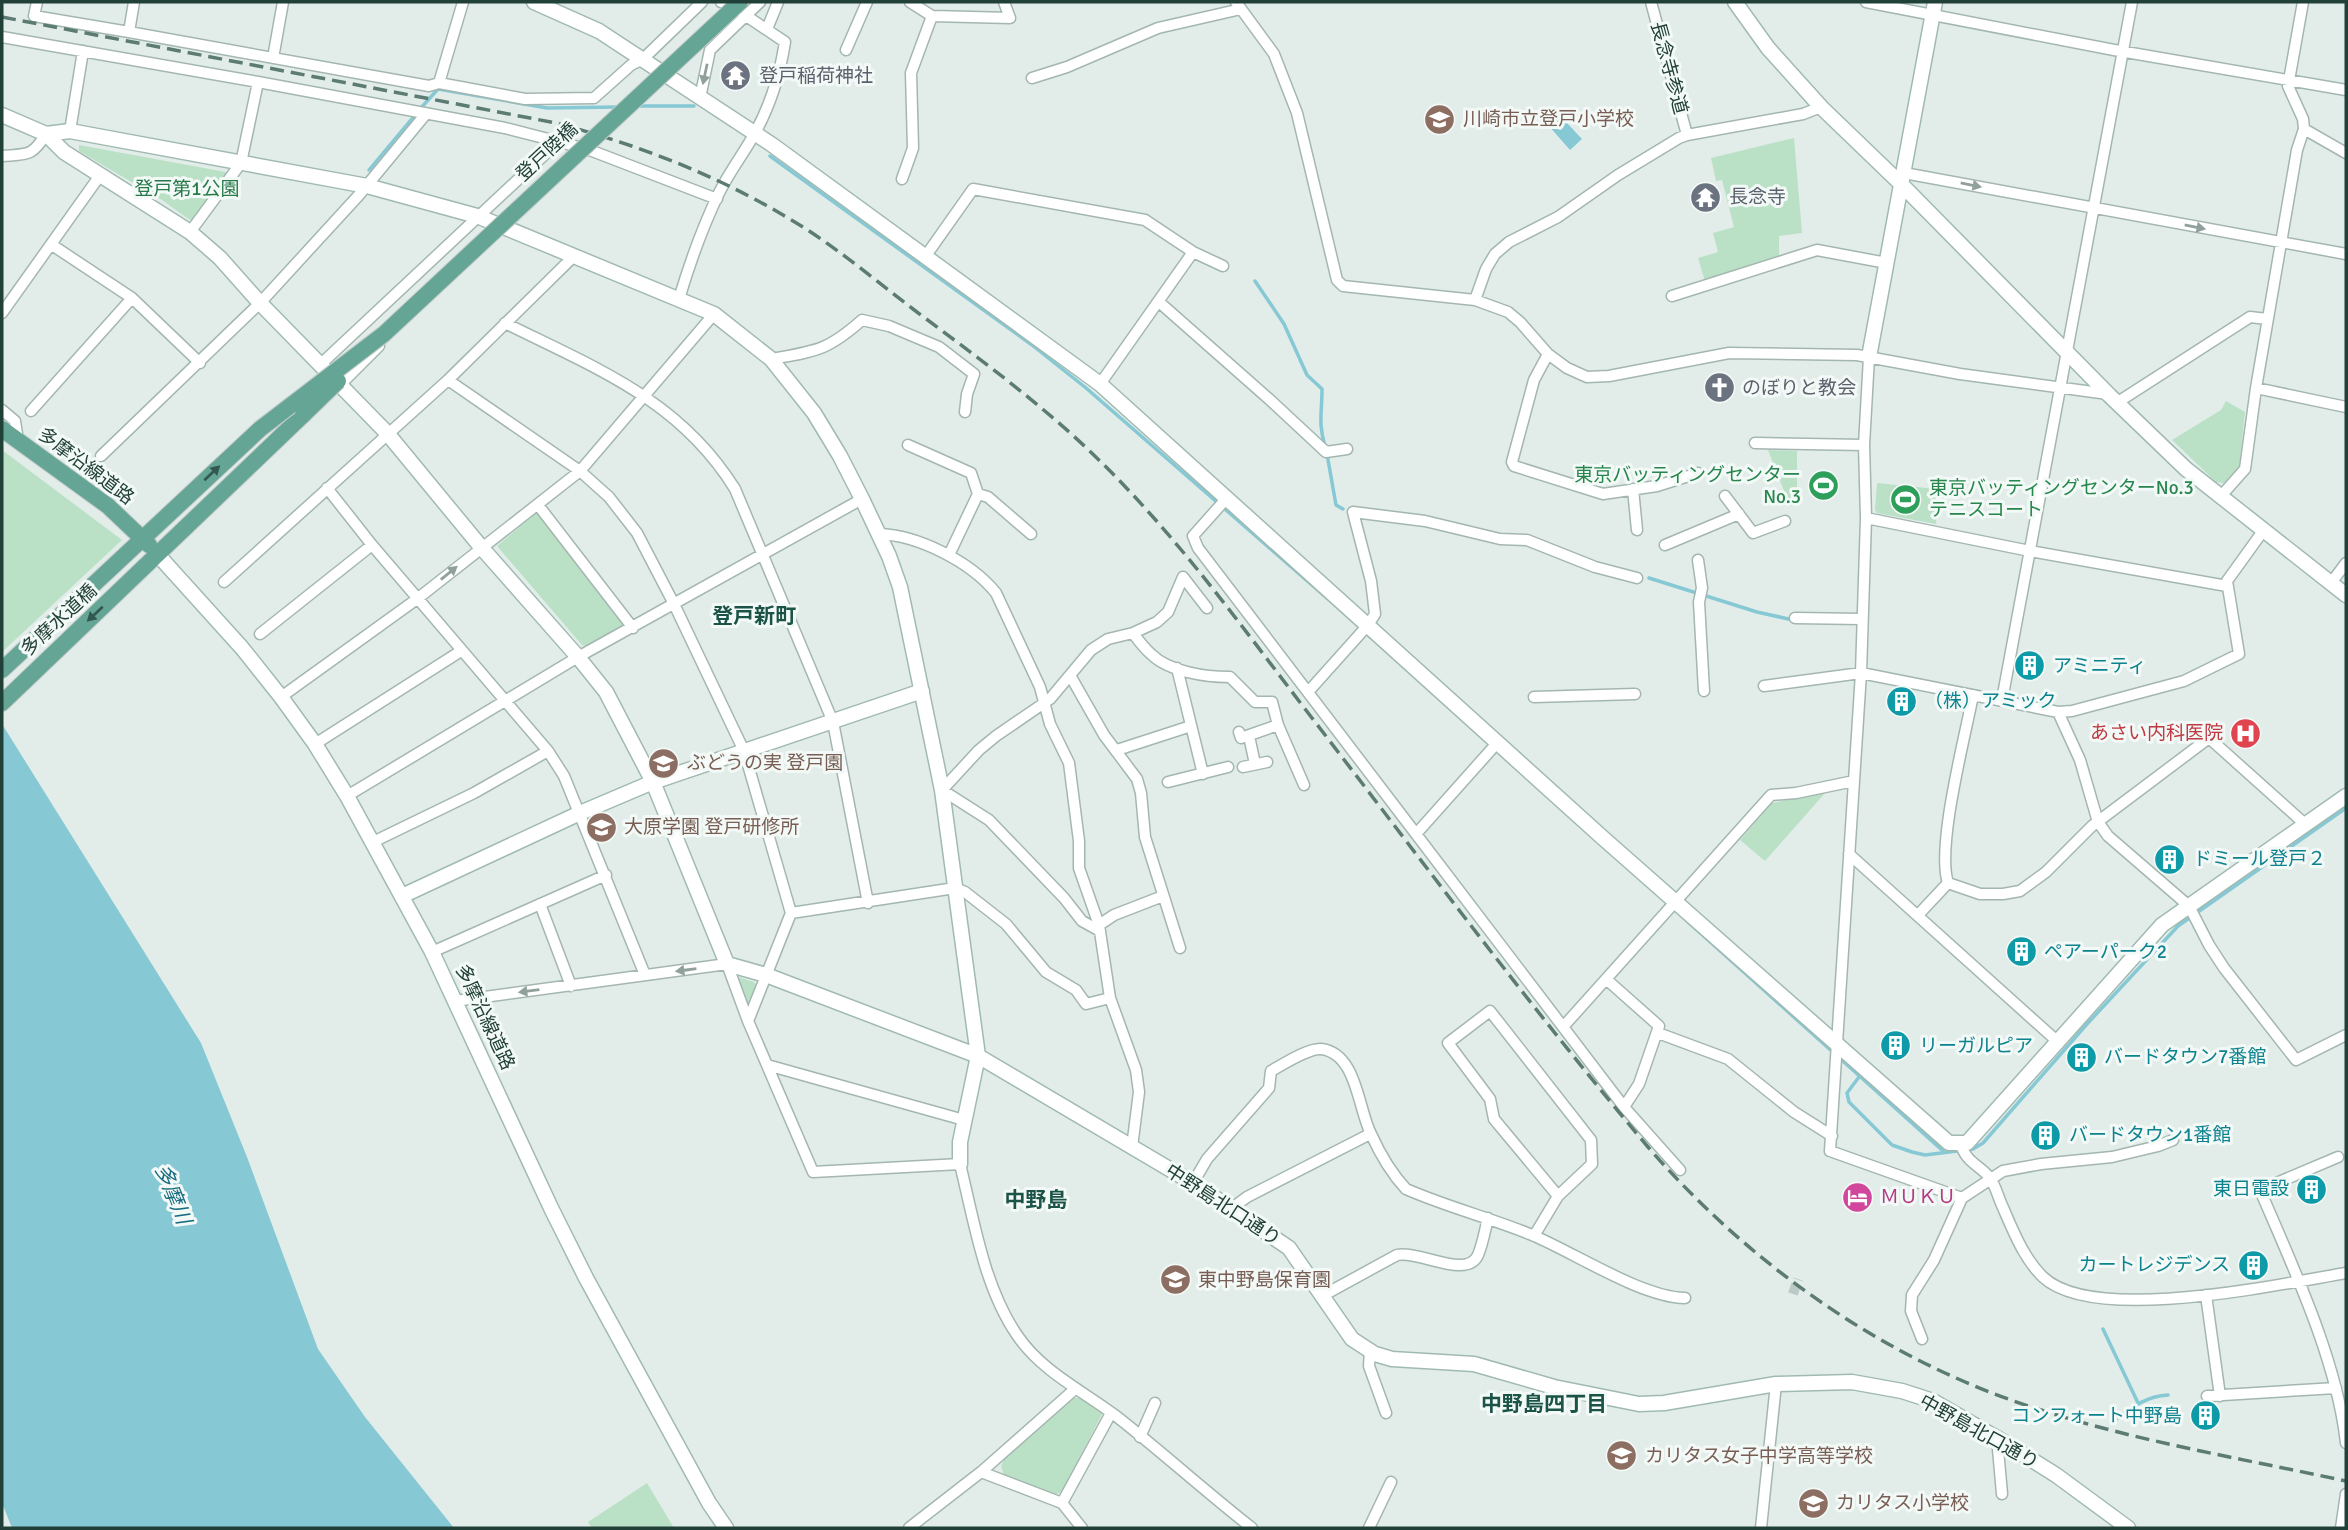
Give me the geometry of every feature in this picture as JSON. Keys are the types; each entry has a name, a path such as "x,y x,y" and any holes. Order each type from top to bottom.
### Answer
{"main road":[{"name":"登戸陸橋","path":"158,555 384,334 742,8"},
{"name":"登戸陸橋","path":"142,538 260,429 384,334"},
{"name":"多摩沿線道路","path":"2,429 108,506 158,555"},
{"name":"多摩水道橋","path":"2,670 142,538"},
{"name":"多摩水道橋","path":"2,703 158,555"}],"street":[{"path":"37,2 34,16 429,86 439,82 525,99 594,98 631,65 643,59 702,2"},
{"path":"129,32 134,2"},
{"path":"273,58 283,2"},
{"path":"439,82 463,2"},
{"path":"534,2 590,26 755,134 1100,384 1675,902 1949,1143 1968,1143 2162,925 2346,796"},
{"path":"679,299 701,230 755,134 773,95 785,41 742,8 721,2"},
{"path":"700,98 710,50 742,8 760,2"},
{"path":"767,29 778,2"},
{"path":"846,50 867,2"},
{"path":"910,2 932,16 1010,18 1004,2"},
{"name":"長念寺参道","path":"1651,2 1687,135"},
{"path":"1735,2 1768,48 1821,107 1903,178 2068,352 2186,469 2346,595"},
{"path":"1866,2 1934,8 2123,50 2346,90"},
{"path":"2002,700 2132,2"},
{"path":"2221,496 2245,469 2267,319 2297,150 2304,129 2303,119 2288,86 2303,2"},
{"path":"1032,78 1077,63 1158,28 1238,5 1274,54 1297,113 1337,280 1343,286 1475,300 1507,312 1548,354 1576,373 1600,378 1729,353 1868,357 2061,387 2113,398 2250,317 2267,319"},
{"path":"1934,8 1868,357 1861,673 1830,1151 1962,1198"},
{"path":"902,179 913,148 911,73 932,16"},
{"path":"2,37 505,128 587,149 717,199"},
{"path":"70,131 83,51"},
{"path":"632,106 642,88 661,72"},
{"path":"190,232 241,163 258,82"},
{"path":"1475,300 1486,269 1495,254 1509,242 1558,217 1618,175 1687,135 1803,114 1821,107"},
{"path":"101,456 260,303 367,186 424,114"},
{"path":"2,115 46,134 64,152 190,232 220,258 260,303 387,433 606,692 653,782 748,1021 813,1172 960,1164"},
{"path":"2304,129 2346,153"},
{"path":"46,134 70,131 367,186 477,216 714,314 771,359 814,413 862,499 898,580 942,790 978,1056 959,1152 985,1269 1010,1324 1033,1354 1075,1389 1111,1413 1252,1528"},
{"path":"3,158 30,153 37,149 46,134"},
{"path":"321,364 559,141"},
{"path":"341,384 501,227 587,149"},
{"path":"2,313 101,174"},
{"path":"1903,178 2094,208 2346,254"},
{"path":"925,257 973,189 1145,220 1193,252 1223,266"},
{"path":"52,245 132,298 200,363"},
{"path":"1672,296 1817,250 1887,263"},
{"path":"1100,384 1193,252"},
{"path":"225,582 448,380 574,256"},
{"path":"31,411 132,298"},
{"path":"1159,302 1329,452 1348,449"},
{"path":"281,697 417,599 580,471 714,314"},
{"path":"771,359 832,345 862,320 889,326 939,347 974,374 967,394 965,412"},
{"path":"505,323 645,396 693,435 720,466 735,489 765,554 833,722 867,903"},
{"path":"1548,354 1534,380 1512,462 1514,466 1603,494 1657,486 1698,473"},
{"path":"448,380 580,471 609,496 637,533 744,751 791,913 748,1021"},
{"path":"2256,388 2346,407"},
{"path":"2,410 15,421 18,440"},
{"path":"1755,443 1864,445"},
{"path":"908,445 971,473 978,494 948,555"},
{"path":"327,488 417,599 548,751 564,776 645,975"},
{"path":"1633,489 1637,530"},
{"path":"978,494 988,497 1031,534"},
{"path":"1725,495 1753,533 1785,520"},
{"path":"347,796 578,657 862,499"},
{"path":"1226,499 1193,536 1198,548 1624,1107 1680,1170"},
{"path":"538,505 633,628"},
{"path":"1308,692 1375,614 1371,581 1353,512 1424,521 1500,539 1527,540 1595,567 1637,578"},
{"path":"1665,545 1739,514"},
{"path":"1866,518 2227,586"},
{"path":"1763,686 1861,673 2058,712 2184,681 2239,654 2227,580 2263,531"},
{"path":"879,534 903,537 948,555 985,580 996,593 1045,702 1050,724 1069,763 1079,841 1079,868 1099,928 1110,998 1136,1070 1139,1092 1133,1121 1132,1147"},
{"path":"260,634 372,545"},
{"name":"多摩沿線道路","path":"158,555 242,648 281,697 315,744 347,796 432,952 574,1255 709,1503 726,1528"},
{"path":"1698,560 1702,587 1700,600 1704,691"},
{"path":"2331,583 2346,563"},
{"path":"942,790 979,750 1051,699 1091,650 1108,639 1133,633 1157,622 1168,612 1182,577 1207,608"},
{"path":"1795,618 1862,619"},
{"path":"1133,633 1153,657 1205,677 1230,677 1255,702 1272,702 1278,725 1304,785"},
{"path":"315,744 461,651"},
{"path":"1177,668 1203,774"},
{"path":"1071,677 1104,735 1137,779 1141,793 1144,837 1180,948"},
{"path":"402,896 653,782 922,691"},
{"path":"1534,697 1635,694"},
{"path":"1948,883 1944,871 1947,836 1973,695"},
{"path":"2058,712 2080,760 2098,822 2108,836 2189,906 2224,968 2296,1060 2346,1035"},
{"path":"1243,767 1261,763 1244,734 1278,725"},
{"path":"1117,750 1191,726"},
{"path":"1948,883 1980,894 2020,891 2046,872 2092,825 2209,738 2305,824"},
{"path":"1416,834 1497,742"},
{"path":"373,842 474,793 548,751"},
{"path":"1168,782 1228,767"},
{"path":"1563,1027 1770,795 1796,793 1854,780"},
{"path":"942,790 989,820 1054,887 1082,921 1099,928"},
{"path":"1849,854 2058,1042"},
{"path":"432,952 606,876"},
{"path":"1918,915 1948,883"},
{"path":"791,913 955,888 965,892 1006,924 1046,972 1076,990 1086,1004 1110,998"},
{"path":"1099,928 1114,915 1163,896"},
{"path":"540,904 571,986"},
{"path":"455,1001 727,964"},
{"name":"中野島北口通り","path":"727,964 766,975 978,1056 1193,1183 1289,1248 1352,1339 1370,1351 1392,1359 1474,1364 1554,1387 1639,1404 1676,1401 1776,1384 1852,1382 1902,1391 1933,1401 1997,1438 2056,1475 2128,1528"},
{"path":"1606,979 1658,1026 1658,1033 1639,1084 1624,1107"},
{"path":"1534,1236 1558,1196 1592,1164 1591,1140 1490,1011 1448,1043 1490,1099 1494,1119 1558,1196"},
{"path":"1658,1033 1728,1059 1794,1112 1832,1136"},
{"path":"1193,1183 1207,1159 1269,1088 1271,1071 1308,1052 1320,1049 1338,1056 1345,1064 1354,1081 1370,1134 1394,1176 1406,1189 1534,1236 1639,1287 1685,1298"},
{"path":"767,1065 964,1120"},
{"path":"1232,1208 1247,1197 1370,1134"},
{"path":"1922,1339 1911,1311 1912,1295 1934,1260 1962,1198 2003,1171 2040,1164 2112,1157 2173,1140"},
{"path":"1960,1143 1964,1154 1991,1178 2029,1262 2045,1279 2060,1289 2080,1296 2160,1300 2346,1273"},
{"path":"2338,1157 2260,1190 2299,1281 2336,1388 2346,1431 2346,1443"},
{"path":"1322,1296 1397,1255 1407,1253 1462,1266 1471,1263 1477,1257 1488,1218"},
{"path":"2206,1295 2220,1396"},
{"path":"1370,1351 1369,1366 1386,1413"},
{"path":"1761,1528 1776,1384"},
{"path":"2207,1396 2336,1388"},
{"path":"909,1528 925,1524 1075,1389"},
{"path":"1140,1437 1155,1403"},
{"path":"1062,1503 1111,1413"},
{"path":"1997,1438 2002,1494"},
{"path":"981,1472 1062,1503 1082,1528"},
{"path":"1369,1528 1391,1482"},
{"path":"2343,1525 2346,1494"}],"green space":[{"path":"1794,138 1802,233 1779,236 1779,257 1705,281 1698,258 1718,252 1713,233 1734,227 1722,180 1716,181 1711,158"},
{"name":"登戸第1公園","path":"79,145 231,173 194,219 190,220 162,200 79,151"},
{"path":"2226,401 2245,412 2239,468 2224,483 2216,482 2172,440 2221,410"},
{"path":"2,450 122,540 2,652"},
{"path":"1768,450 1797,451 1797,506 1790,506"},
{"name":"東京バッティングセンターNo.3 テニスコート","path":"1877,483 1937,489 1936,524 1877,513"},
{"path":"535,514 540,514 626,626 590,646 582,645 497,546"},
{"path":"1825,793 1765,861 1740,840 1772,803"},
{"path":"738,977 754,982 757,986 752,1006 748,1007 736,979"},
{"path":"1074,1398 1080,1398 1102,1414 1062,1492 1056,1494 1004,1475 1001,1466 1004,1460"},
{"path":"647,1483 674,1528 592,1528 588,1522"}],"water":[{"path":"1552,107 1582,139 1570,150 1541,117"},
{"name":"多摩川","path":"2,724 201,1043 247,1157 318,1349 365,1417 454,1528 12,1528 2,1503"}],"waterway":[{"path":"420,109 438,89 547,108 618,107"},
{"path":"637,106 694,106"},
{"path":"369,170 415,115"},
{"path":"770,156 1032,345 1086,388 1327,598"},
{"path":"1255,281 1284,324 1307,375 1322,389 1321,424 1325,446"},
{"path":"1327,454 1336,505 1343,509"},
{"path":"1649,578 1757,612 1793,620"},
{"path":"1859,1077 1847,1093 1849,1102 1892,1145 1925,1155 1973,1149 1983,1143 2087,1024 2178,926 2346,808"},
{"path":"1687,921 1943,1151"},
{"path":"2103,1329 2138,1403"},
{"path":"2116,1419 2134,1406 2168,1395"}],"tunnel":[{"path":"1793,1294 1798,1279"}],"railway":[{"path":"2,17 556,123 615,140 701,173 800,225 1035,402 1132,493 1212,587 1605,1095 1688,1191 1731,1232 1826,1305 1877,1338 1930,1366 1985,1390 2116,1432 2346,1481"}],"place":[{"name":"登戸稲荷神社","path":"736,76"},
{"name":"川崎市立登戸小学校","path":"1440,119"},
{"name":"長念寺","path":"1706,197"},
{"name":"のぼりと教会","path":"1719,388"},
{"name":"東京バッティングセンター No.3","path":"1824,486"},
{"name":"東京バッティングセンターNo.3 テニスコート","path":"1906,499"},
{"name":"アミニティ","path":"2030,666"},
{"name":"（株）アミック","path":"1901,701"},
{"name":"あさい内科医院","path":"2246,733"},
{"name":"ぶどうの実 登戸園","path":"664,763"},
{"name":"大原学園 登戸研修所","path":"601,827"},
{"name":"ドミール登戸２","path":"2170,859"},
{"name":"ペアーパーク2","path":"2021,952"},
{"name":"リーガルピア","path":"1896,1046"},
{"name":"バードタウン7番館","path":"2081,1057"},
{"name":"バードタウン1番館","path":"2046,1135"},
{"name":"東日電設","path":"2312,1189"},
{"name":"ＭＵＫＵ","path":"1857,1197"},
{"name":"カートレジデンス","path":"2253,1265"},
{"name":"東中野島保育園","path":"1175,1280"},
{"name":"コンフォート中野島","path":"2205,1416"},
{"name":"カリタス女子中学高等学校","path":"1622,1456"},
{"name":"カリタス小学校","path":"1813,1503"}],"district":[{"name":"登戸新町","path":"754,616"},
{"name":"中野島","path":"1036,1200"},
{"name":"中野島四丁目","path":"1544,1404"}]}
